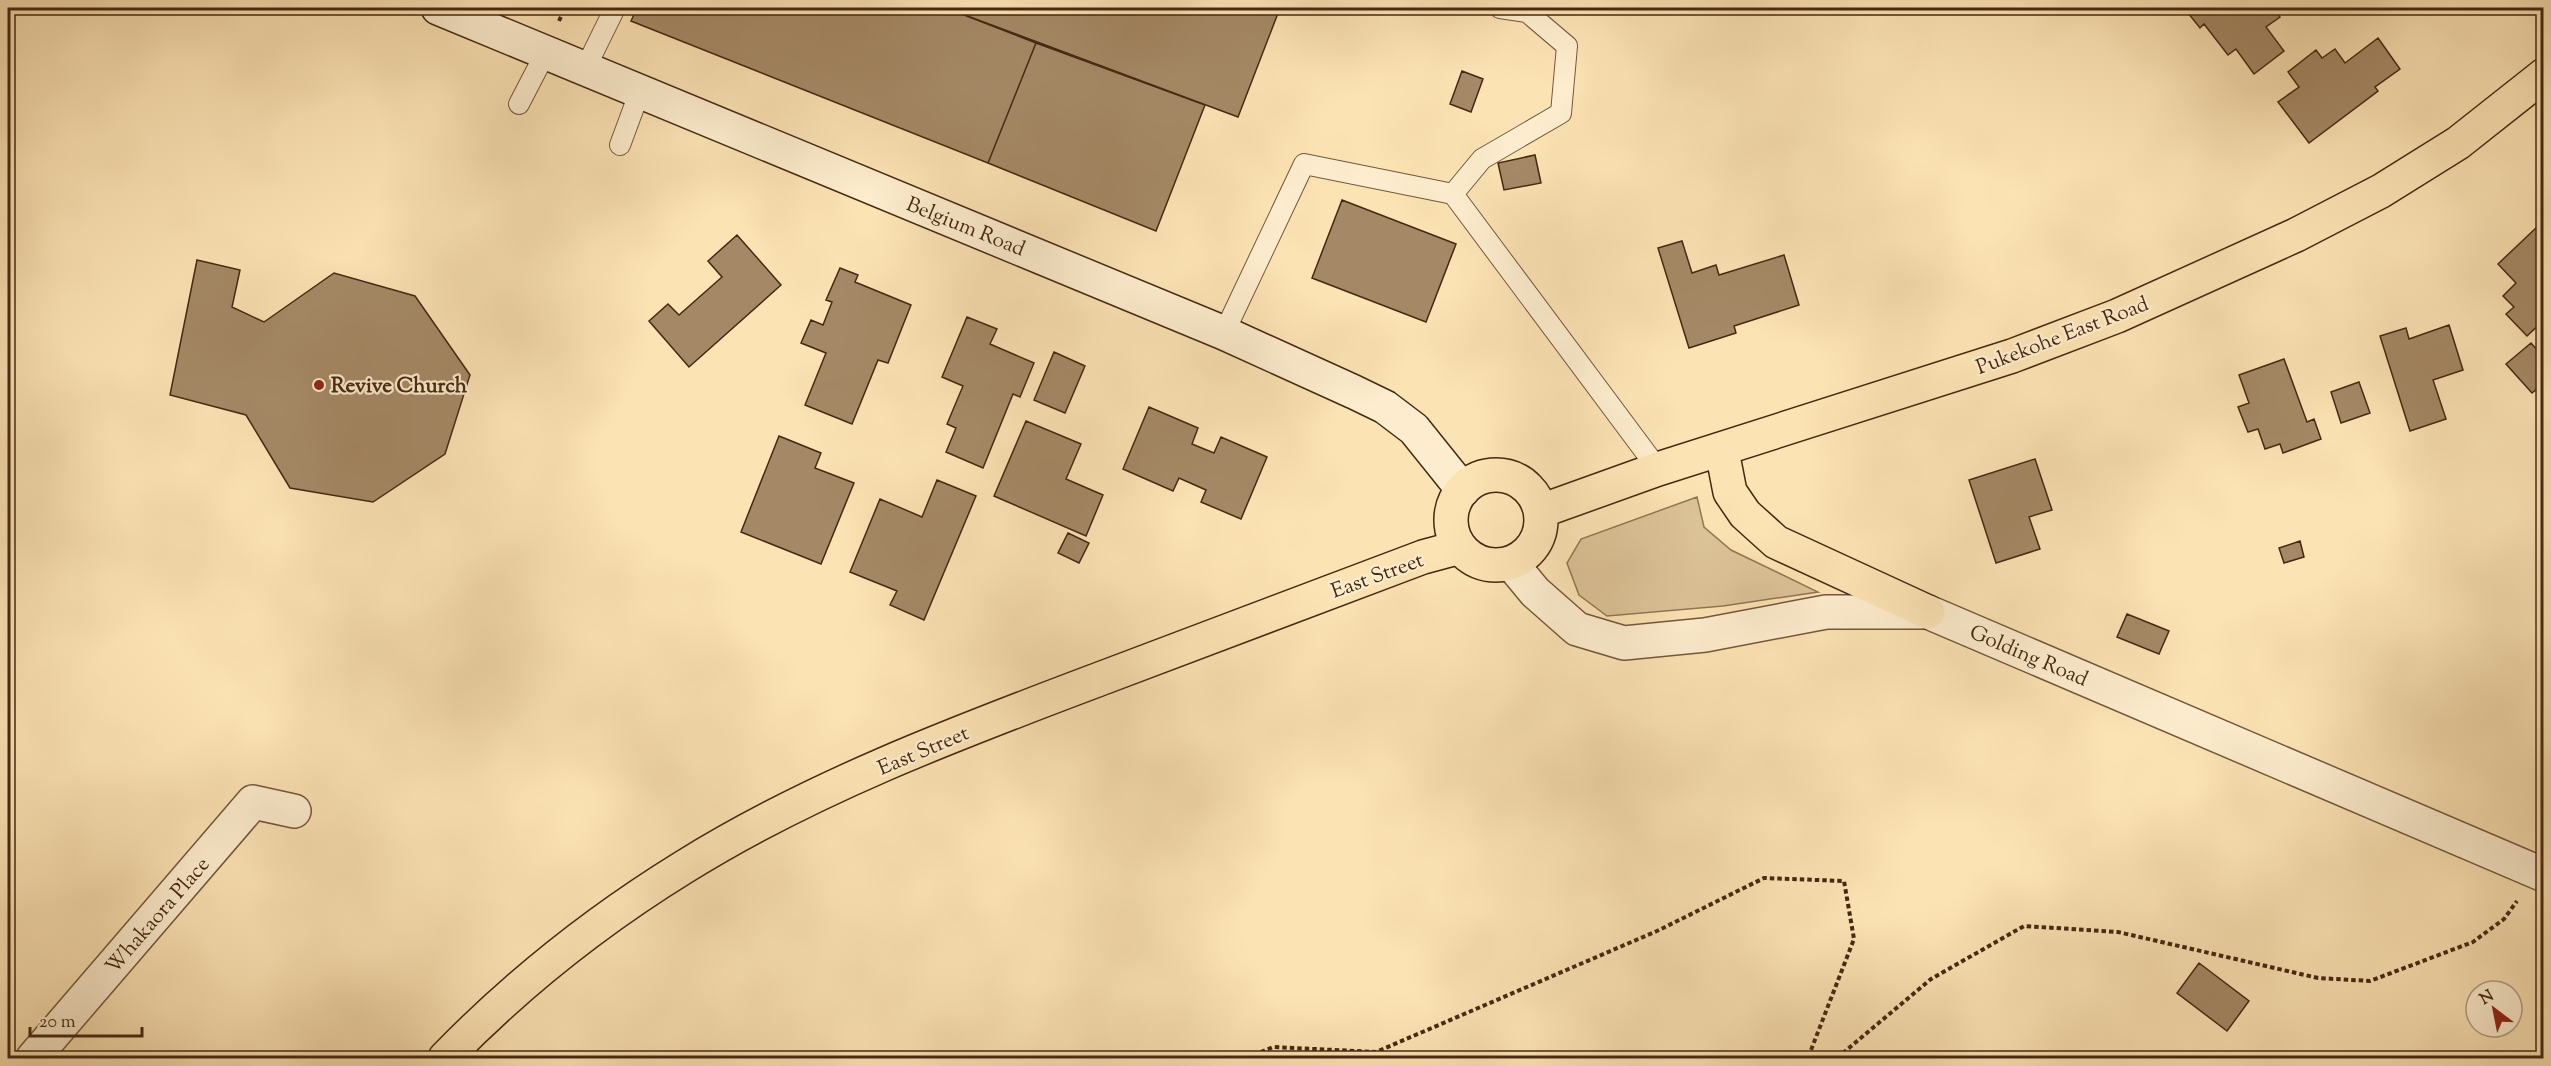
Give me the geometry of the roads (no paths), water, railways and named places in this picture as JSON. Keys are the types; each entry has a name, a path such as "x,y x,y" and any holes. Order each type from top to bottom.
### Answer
{"main road":[{"name":"Pukekohe East Road","path":"1541,511 1658,469 1722,451 2012,356 2118,316 2212,275 2381,191 2458,143 2544,75"},
{"path":"1722,451 1730,492 1745,514 1776,542 1928,612"},
{"path":"1500,475 1519,481 1534,495 1541,511 1540,531 1532,549 1511,563 1483,564 1460,547 1452,533 1451,520 1452,504 1463,490 1475,480 1500,475"},
{"name":"East Street","path":"445,1059 535,976 633,900 684,867 792,807 1006,715 1423,557 1460,547"}],"street":[{"name":"Belgium Road","path":"438,8 1224,333 1385,407 1414,429 1463,490"},
{"name":"Golding Road","path":"1511,563 1536,592 1577,629 1624,643 1705,635 1826,612 1928,612 2541,873"},
{"name":"Whakaora Place","path":"33,1059 254,802 294,811"}],"lane":[{"path":"585,69 615,8"},
{"path":"1453,194 1482,159 1561,113 1567,46 1527,12 1500,8"},
{"path":"519,104 546,52"},
{"path":"620,145 640,92"},
{"path":"1224,333 1304,164 1453,194 1658,469"}],"place":[{"name":"Revive Church","path":"319,385"}]}
